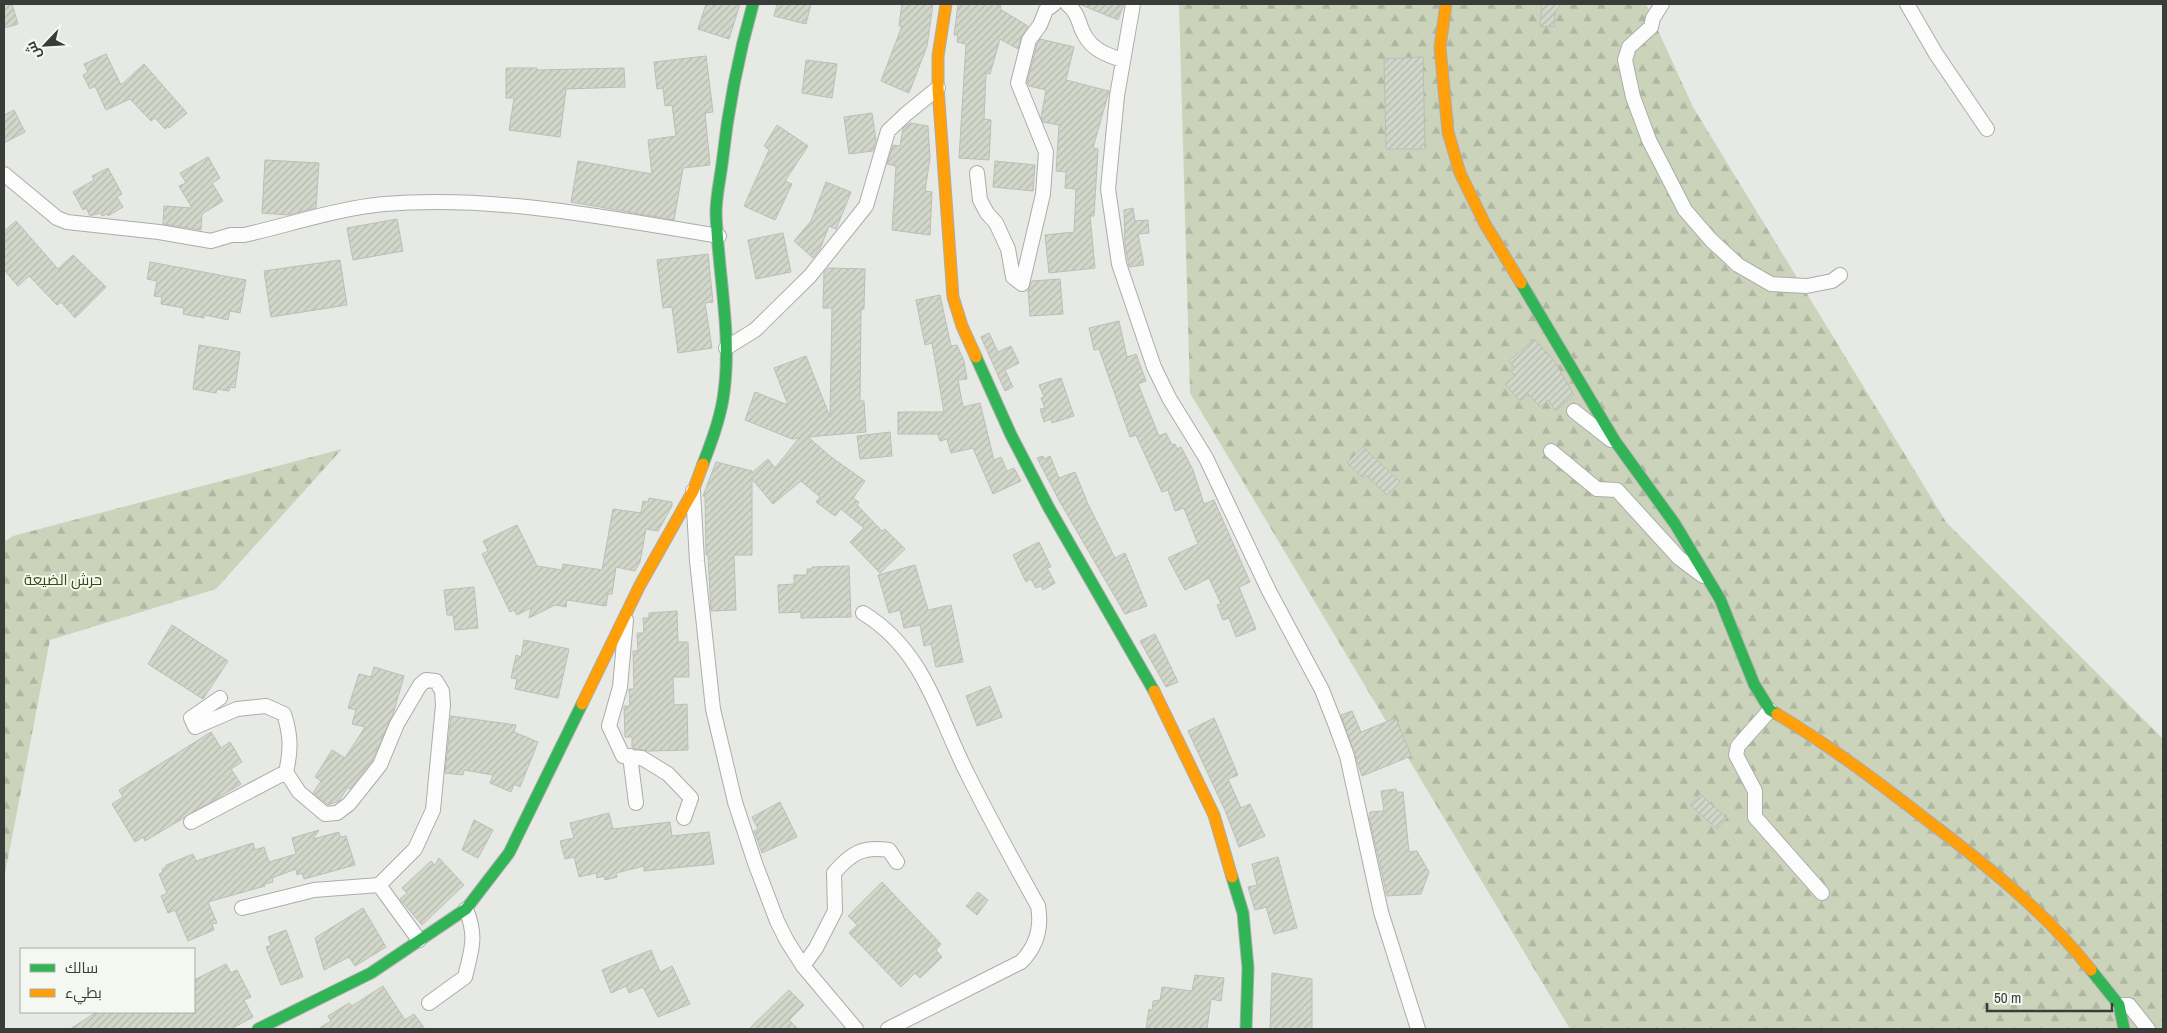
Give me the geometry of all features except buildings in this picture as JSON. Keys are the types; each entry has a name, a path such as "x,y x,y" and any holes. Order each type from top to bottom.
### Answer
{"street":[{"path":"258,1029 370,973 466,909 509,853 626,612 693,491 717,425 723,398 726,348 716,212 727,117 738,57 753,4"},
{"path":"946,4 938,56 938,88 953,296 962,326 1011,435 1049,508 1094,583 1152,687 1214,815 1242,913 1248,968 1246,1029"},
{"path":"977,173 980,200 987,213 996,223 1008,250 1014,277 1022,284 1043,194 1046,152 1018,83 1029,40 1040,25 1046,10 1054,4"},
{"path":"1068,4 1077,12 1084,35 1099,52 1122,60"},
{"path":"1133,4 1122,60 1108,189 1119,264 1154,367 1169,398 1206,458 1269,591 1322,690 1347,756 1381,912 1418,1029"},
{"path":"1446,4 1440,47 1448,132 1460,173 1485,224 1619,447 1675,524 1720,599 1754,684 1770,710 1820,740 1864,771 1986,866 2064,936 2119,1005 2124,1029"},
{"path":"1662,4 1653,18 1651,27 1629,47 1626,60 1633,97 1649,140 1685,210 1711,240 1738,265 1771,284 1808,286 1832,281 1840,275"},
{"path":"1906,4 1936,54 1987,129"},
{"path":"726,348 755,330 810,276 866,206 888,132 906,114 938,88"},
{"path":"4,174 57,218 67,222 159,232 211,241 231,235 244,235 383,204 427,203 478,204 549,210 719,236"},
{"path":"1574,411 1619,447"},
{"path":"1551,451 1597,489 1617,490 1678,558 1701,574 1720,599"},
{"path":"693,491 697,561 713,709 738,811 777,921 803,966 856,1029"},
{"path":"626,612 620,687 609,726 623,756 642,758 668,774 691,798 684,818"},
{"path":"863,613 888,630 910,654 935,700 967,774 1038,906 1040,918 1039,932 1034,946 1021,962 888,1029"},
{"path":"220,698 191,718 196,726 237,709 266,706 284,714 290,731 291,751 286,772 299,792 325,814 337,813 349,804 380,765 397,724 420,685 426,680 436,681 442,691 443,705 434,810 416,849 379,885 314,890 242,908"},
{"path":"1770,710 1738,746 1736,756 1755,792 1754,817 1822,893"},
{"path":"630,756 636,803"},
{"path":"191,822 286,772"},
{"path":"803,966 816,948 835,911 834,873 847,857 874,848 889,850 897,862"},
{"path":"379,885 420,940"},
{"path":"428,1003 465,977 472,947 473,927 466,909"},
{"path":"2119,1005 2129,1005 2148,1029"}],"green space":[{"path":"1179,4 1646,4 1693,107 1946,522 2163,739 2163,1029 1570,1029 1190,393"},
{"name":"حرش الضيعة","path":"342,449 216,589 50,640 4,879 4,542 13,536"}],"traffic: fast":[{"path":"703,464 719,416 726,376 726,329 717,236 717,201 734,83 753,4"},
{"path":"1521,283 1615,441 1675,524 1720,599 1754,684 1770,710 1777,714"},
{"path":"976,357 1011,435 1049,508 1154,691"},
{"path":"258,1029 371,973 466,909 509,853 582,704"},
{"path":"1232,877 1243,913 1248,968 1246,1029"},
{"path":"2091,970 2119,1005 2124,1029"}],"traffic: slow":[{"path":"946,4 938,56 938,88 953,297 962,326 976,357"},
{"path":"1446,4 1440,47 1448,132 1460,173 1485,224 1521,283"},
{"path":"582,704 640,585 693,491 703,464"},
{"path":"1154,691 1214,815 1232,877"},
{"path":"1777,714 1856,767 1975,857 2036,910 2074,949 2091,970"}]}
